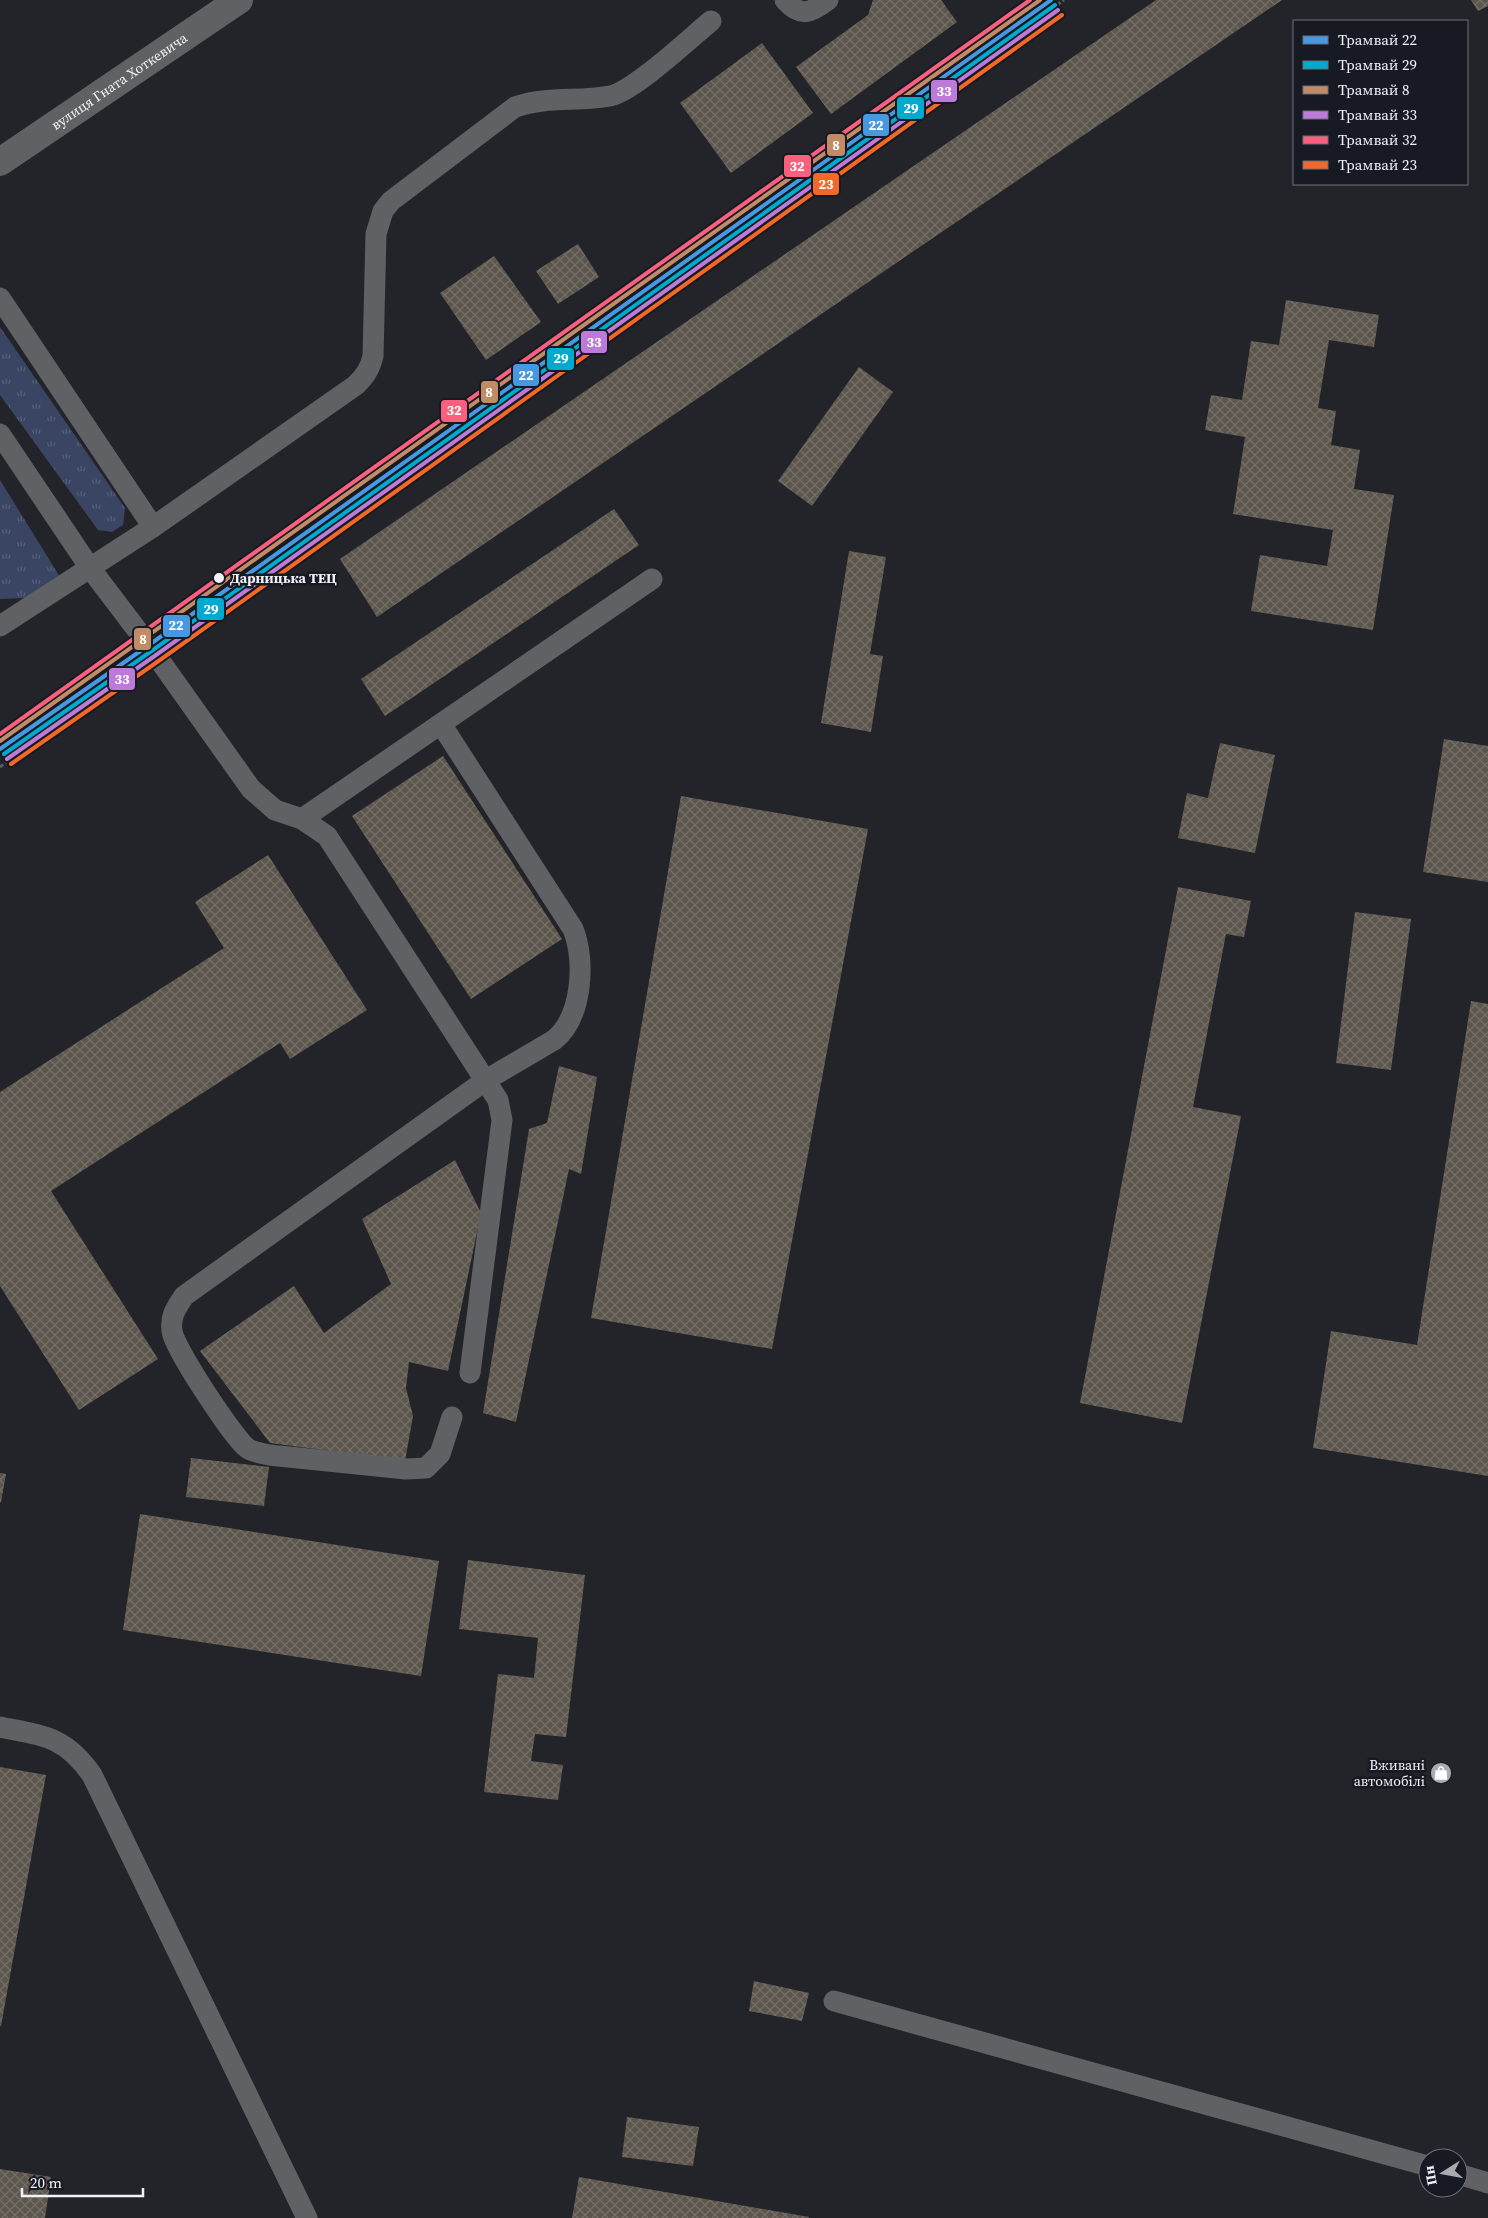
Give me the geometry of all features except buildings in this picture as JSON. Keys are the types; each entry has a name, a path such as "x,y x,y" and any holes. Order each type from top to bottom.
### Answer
{"street":[{"name":"вулиця Гната Хоткевича","path":"0,162 239,0"}],"lane":[{"path":"785,0 792,8 807,12 815,10 828,0"},
{"path":"0,626 153,527 356,385 365,376 370,368 373,356 376,234 383,211 391,201 515,107 539,101 601,97 623,92 711,21"},
{"path":"0,298 153,527"},
{"path":"0,434 90,568 153,651 251,789 275,810 302,820 327,836 498,1100 502,1120 470,1373"},
{"path":"302,820 652,579"},
{"path":"441,724 573,929 579,945 580,980 571,1016 564,1032 486,1080 184,1296 172,1314 172,1332 179,1350 234,1434 248,1449 269,1455 406,1469 426,1468 440,1454 452,1417"},
{"path":"0,1726 60,1742 80,1757 92,1775 307,2218"},
{"path":"834,2001 1418,2163"},
{"path":"1468,2177 1488,2183"}],"path":[{"path":"0,767 153,651 209,605 453,433 628,305 1064,0"}],"green space":[{"path":"0,327 125,508 123,525 112,532 98,530 0,395"},
{"path":"0,480 60,577 28,598 0,599"}],"tram line":[{"name":"32","path":"0,734 1030,0"},
{"name":"8","path":"0,741 1040,0"},
{"name":"22","path":"0,749 149,645 1051,0"},
{"name":"29","path":"4,754 153,650 1055,5"},
{"name":"33","path":"7,759 156,655 1058,10"},
{"name":"23","path":"11,764 160,660 1062,15"}],"place":[{"name":"Дарницька ТЕЦ","path":"219,578"},
{"name":"Вживані автомобілі","path":"1441,1773"}]}
